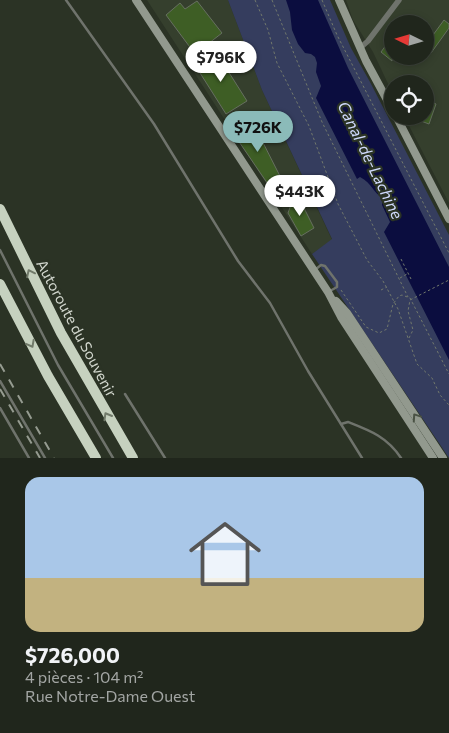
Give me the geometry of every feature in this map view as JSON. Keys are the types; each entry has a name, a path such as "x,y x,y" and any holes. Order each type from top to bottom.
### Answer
{"highway":[{"name":"Autoroute du Souvenir","path":"0,209 53,318 95,396 133,458"},
{"path":"0,284 48,376 96,458"}],"main road":[{"path":"136,0 314,270 341,317 433,458"},
{"path":"339,0 360,48 384,94"},
{"path":"401,125 449,219"},
{"path":"328,292 347,313 443,458"}],"street":[{"path":"360,48 399,0"}],"lane":[{"path":"66,0 154,124 238,261 270,303 308,371 362,458"},
{"path":"0,250 58,365 113,458"},
{"path":"314,270 324,265 337,282 338,286 328,292"},
{"path":"0,381 45,458"},
{"path":"126,394 165,458"},
{"path":"0,408 29,458"},
{"path":"341,424 348,422 381,436 395,449 401,458"}],"path":[{"path":"255,0 268,30 274,54 309,126 338,204 366,260 387,287 417,364 432,378 440,395 449,405"},
{"path":"272,0 322,122 408,297 449,374"},
{"path":"322,0 337,35 357,70 449,253"},
{"path":"401,259 411,279"},
{"path":"400,278 408,273"},
{"path":"410,300 449,280"},
{"path":"381,290 387,287"},
{"path":"340,289 363,324 373,332 381,332 387,329 394,302 400,295 408,297"},
{"path":"408,339 413,330 408,311 410,300"}],"shaded area":[{"path":"147,0 228,0 262,90 332,240 312,254"},
{"path":"228,0 330,0 351,48 384,109 384,125 392,125 449,235 449,458 312,254 332,239 262,90"},
{"path":"346,0 449,0 449,203 409,125 434,125 434,75 384,75 373,52 353,20"}],"water":[{"name":"Canal-de-Lachine","path":"286,0 318,0 348,68 449,267 449,360 384,232 390,222 382,205 382,197 364,179 360,177 357,179 316,98 321,86 316,72 317,63 315,57 305,53 298,44 292,30 290,12"}],"building":[{"path":"197,1 222,33 195,54 166,15 180,3 185,9"},
{"path":"444,20 449,24 449,28 434,49 434,34"},
{"path":"216,52 247,101 226,114 195,65"},
{"path":"250,117 285,186 274,193 231,130"},
{"path":"299,198 314,228 301,236 288,213 292,202"}],"railway":[{"path":"0,364 54,458"},
{"path":"0,389 40,458"}]}
